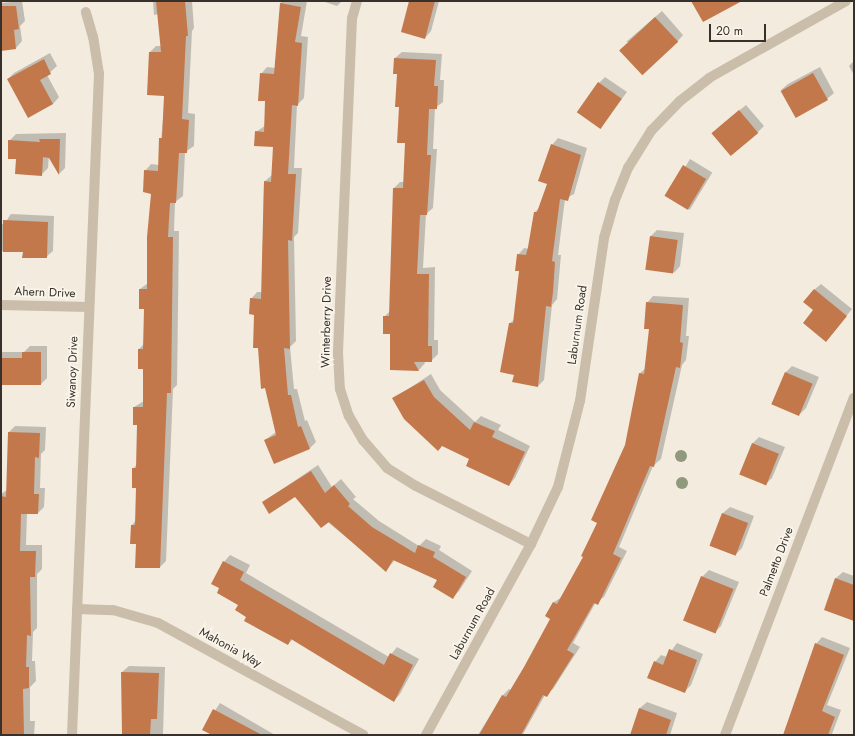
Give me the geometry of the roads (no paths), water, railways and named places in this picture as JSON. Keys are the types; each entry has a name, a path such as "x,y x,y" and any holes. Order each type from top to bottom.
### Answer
{"street":[{"name":"Winterberry Drive","path":"357,1 352,18 338,354 340,389 347,410 363,440 387,468 416,486 531,544"},
{"name":"Laburnum Road","path":"426,735 531,544 558,487 580,401 604,238 615,200 628,168 651,131 680,101 709,78 846,1"},
{"name":"Siwanoy Drive","path":"72,735 99,74 93,37 86,12"},
{"name":"Ahern Drive","path":"1,304 89,307"},
{"name":"Palmetto Drive","path":"725,735 854,398"},
{"name":"Mahonia Way","path":"77,609 113,610 158,623 363,735"}]}
